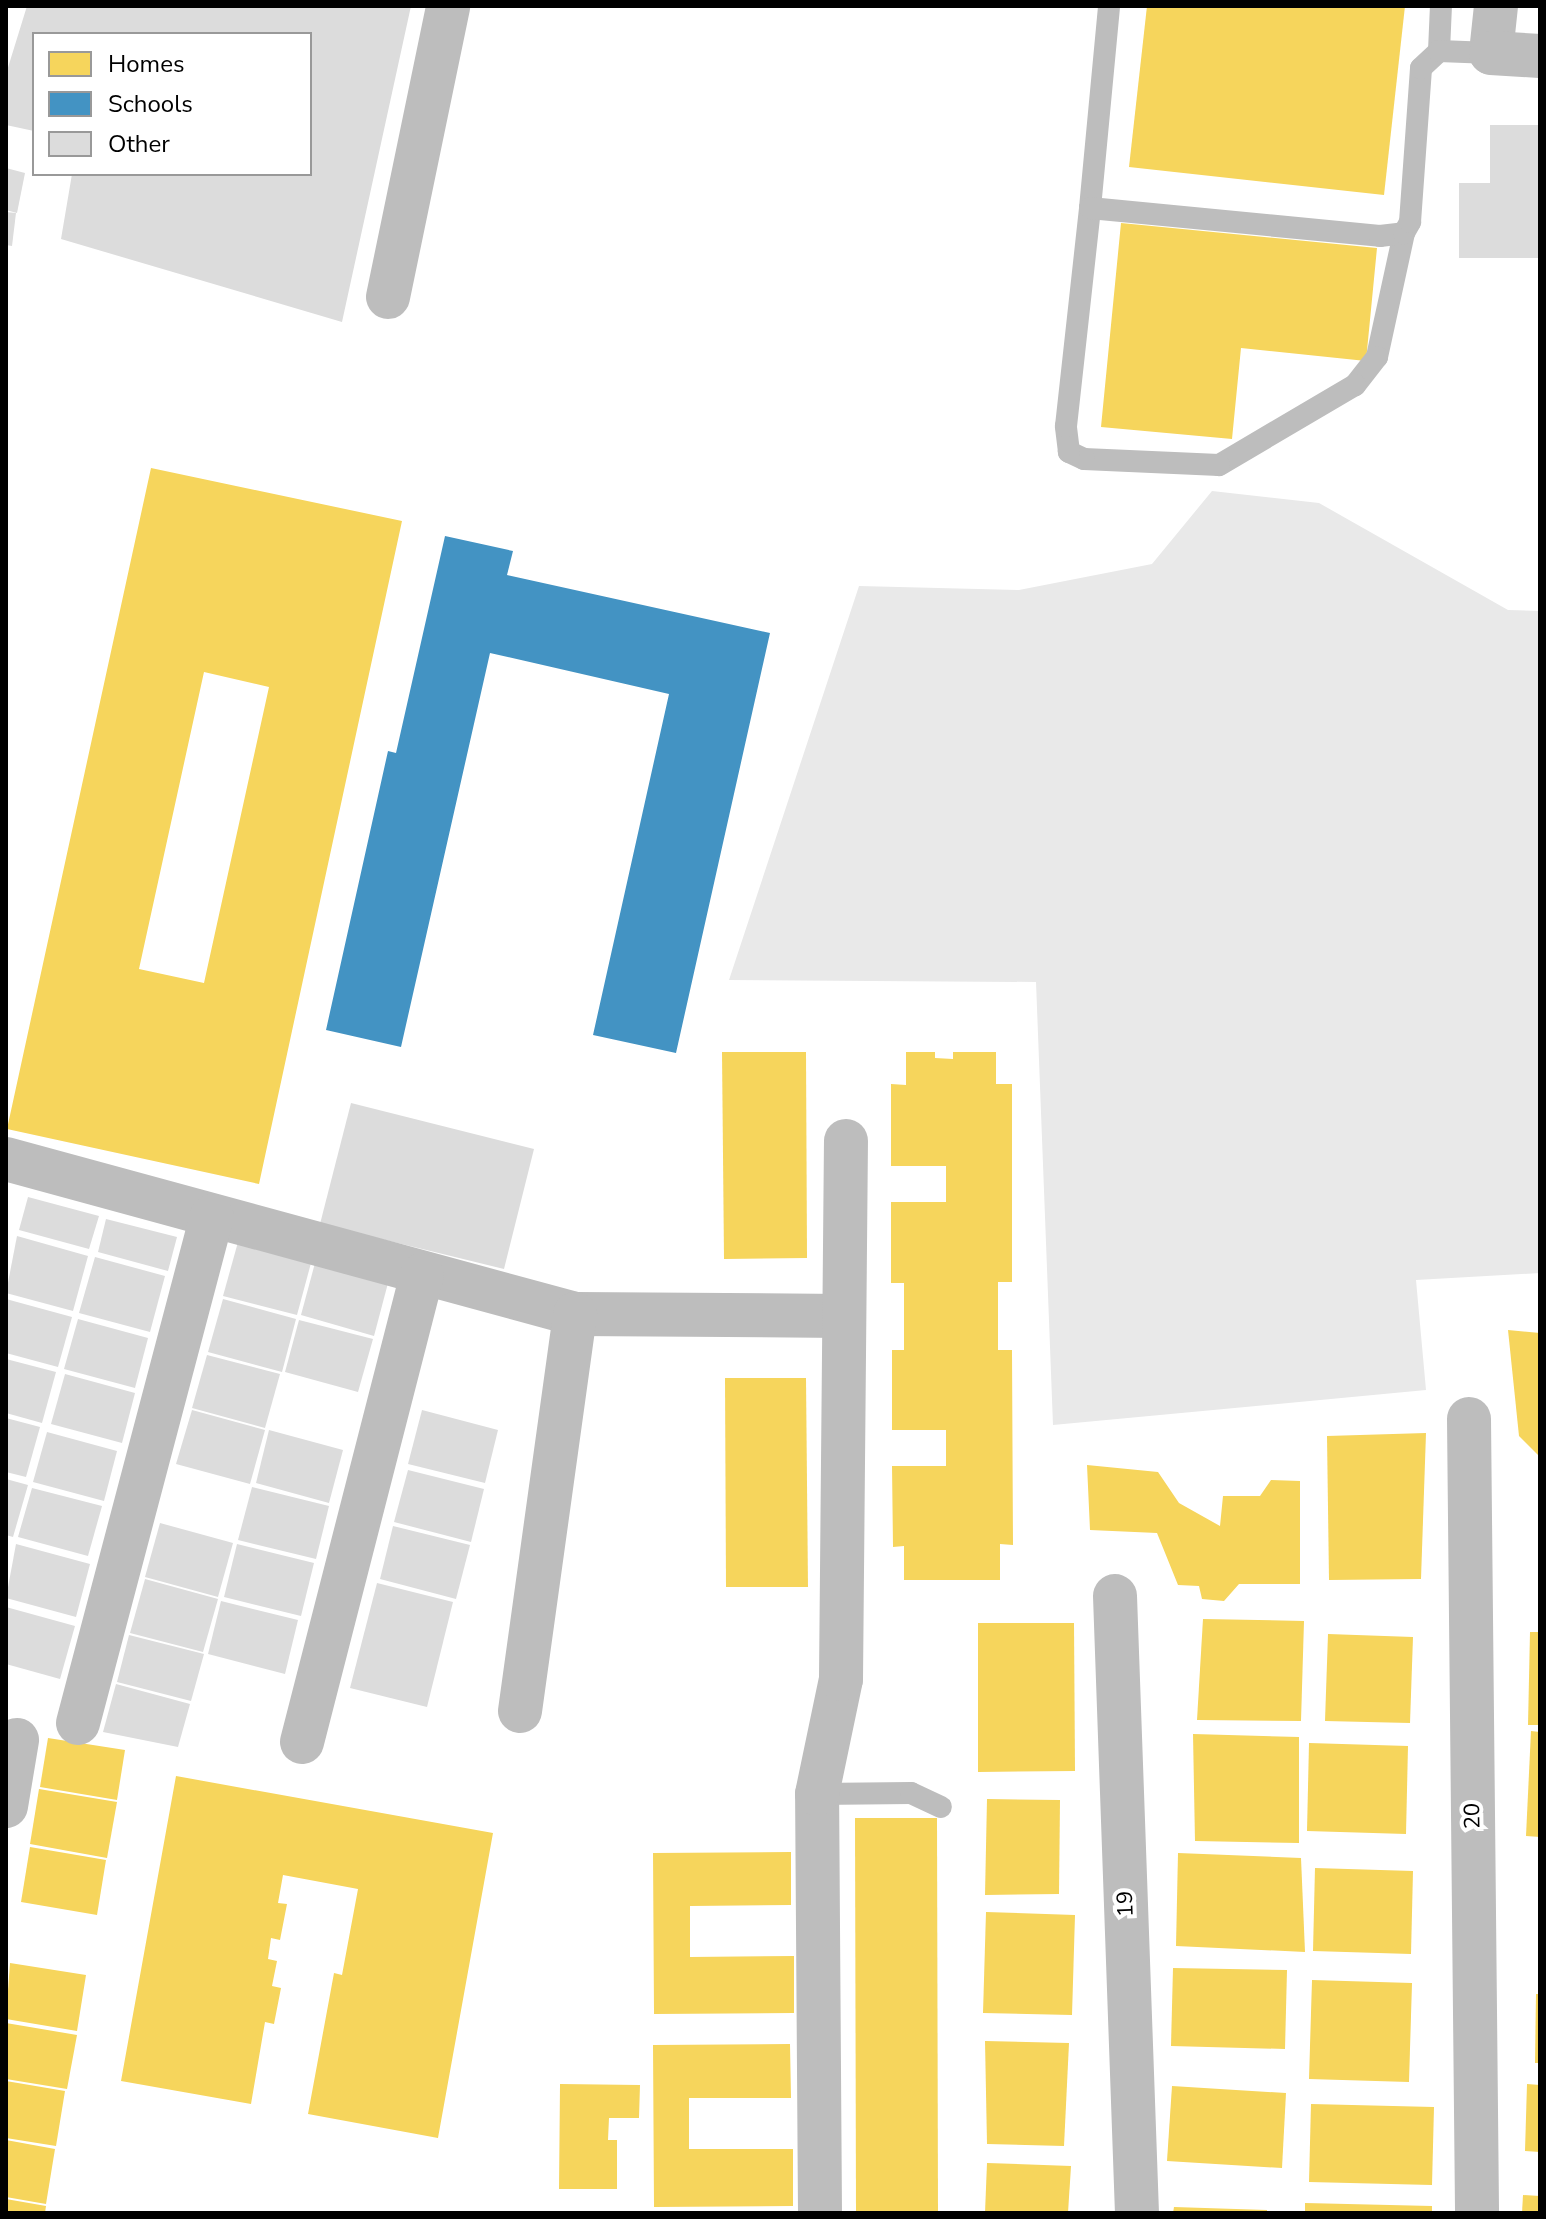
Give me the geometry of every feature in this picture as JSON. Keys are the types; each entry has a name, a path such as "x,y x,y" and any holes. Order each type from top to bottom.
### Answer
{"street":[{"path":"388,297 448,6"},
{"path":"1496,6 1491,53 1540,56"},
{"path":"820,2213 817,1794 841,1679 846,1141"},
{"path":"6,1159 422,1275 575,1314 844,1316"},
{"path":"78,1723 212,1216"},
{"path":"302,1742 422,1275"},
{"path":"520,1711 575,1314"},
{"name":"20","path":"1469,1419 1477,2213"},
{"name":"19","path":"1115,1596 1137,2213"},
{"path":"6,1806 17,1740"}],"lane":[{"path":"1109,6 1066,426 1069,452 1084,459 1205,468 1237,457 1367,374 1377,357 1404,233 1410,222 1421,68 1439,51 1441,6"},
{"path":"1439,51 1491,53"},
{"path":"1090,208 1380,236 1404,233"},
{"path":"817,1794 911,1793 941,1807"}],"shaded area":[{"path":"1212,491 1319,503 1508,610 1540,611 1540,1273 1416,1280 1426,1390 1053,1425 1036,982 729,980 859,586 1019,590 1152,564"}],"building: Homes":[{"path":"1147,6 1405,6 1384,195 1129,167"},
{"path":"1121,223 1377,248 1366,361 1241,348 1232,439 1101,427"},
{"path":"151,468 402,521 259,1184 7,1129","holes":["204,672 269,687 204,983 139,969"]},
{"path":"722,1052 806,1052 807,1258 724,1259"},
{"path":"906,1052 935,1052 935,1058 953,1059 953,1052 996,1052 996,1084 1012,1084 1012,1282 998,1282 998,1350 1012,1350 1013,1545 1000,1544 1000,1580 904,1580 904,1546 893,1547 892,1466 946,1466 946,1430 892,1430 892,1350 904,1350 904,1283 891,1283 891,1202 946,1202 946,1166 891,1166 891,1084 906,1085"},
{"path":"1508,1330 1540,1333 1540,1457 1519,1436"},
{"path":"725,1378 806,1378 808,1587 726,1587"},
{"path":"1426,1433 1421,1579 1329,1580 1327,1436"},
{"path":"1087,1465 1158,1472 1179,1503 1220,1526 1223,1496 1260,1496 1271,1480 1300,1481 1300,1584 1239,1584 1224,1601 1202,1599 1199,1586 1178,1585 1157,1533 1090,1530"},
{"path":"1203,1619 1304,1621 1301,1721 1197,1720"},
{"path":"978,1623 1074,1623 1075,1771 978,1772"},
{"path":"1530,1632 1540,1632 1540,1725 1528,1725"},
{"path":"1328,1634 1413,1637 1410,1723 1325,1721"},
{"path":"1531,1731 1540,1732 1540,1837 1526,1836"},
{"path":"1193,1734 1299,1737 1299,1843 1195,1841"},
{"path":"48,1738 125,1750 117,1800 40,1787"},
{"path":"1309,1743 1408,1746 1406,1834 1307,1831"},
{"path":"176,1776 493,1833 438,2138 308,2114 334,1973 342,1975 358,1889 283,1875 278,1903 287,1904 280,1940 271,1938 268,1959 277,1961 272,1986 281,1988 274,2024 265,2022 251,2104 121,2081"},
{"path":"39,1789 117,1802 107,1858 30,1844"},
{"path":"987,1799 1060,1800 1059,1894 985,1895"},
{"path":"855,1818 937,1818 938,2213 856,2213"},
{"path":"30,1847 106,1860 97,1915 21,1902"},
{"path":"791,1852 791,1905 690,1906 690,1957 794,1956 794,2013 654,2014 653,1853"},
{"path":"1178,1853 1301,1858 1305,1952 1176,1946"},
{"path":"1315,1868 1413,1871 1411,1954 1313,1951"},
{"path":"986,1912 1075,1915 1072,2015 983,2013"},
{"path":"10,1963 86,1975 77,2031 6,2019"},
{"path":"1173,1968 1287,1970 1285,2049 1171,2046"},
{"path":"1312,1980 1412,1983 1409,2082 1309,2079"},
{"path":"1536,1994 1540,1994 1540,2063 1535,2063"},
{"path":"6,2023 77,2035 67,2089 6,2079"},
{"path":"985,2041 1069,2043 1064,2146 987,2144"},
{"path":"790,2044 791,2098 689,2098 689,2149 793,2149 793,2206 654,2207 653,2045"},
{"path":"6,2081 65,2091 56,2146 6,2138"},
{"path":"560,2084 640,2085 639,2118 609,2118 608,2140 617,2140 617,2189 559,2189"},
{"path":"1527,2084 1540,2085 1540,2152 1525,2151"},
{"path":"1172,2086 1286,2093 1282,2168 1167,2161"},
{"path":"1311,2104 1434,2107 1432,2185 1309,2182"},
{"path":"6,2140 55,2149 46,2204 6,2197"},
{"path":"987,2163 1071,2166 1068,2213 985,2213"},
{"path":"1523,2195 1540,2196 1540,2213 1522,2213"},
{"path":"6,2199 46,2206 45,2213 6,2213"},
{"path":"1305,2203 1432,2206 1432,2213 1305,2213"},
{"path":"1174,2207 1267,2210 1267,2213 1173,2213"}],"building: Schools":[{"path":"445,536 513,551 507,575 770,633 676,1053 593,1035 669,694 490,653 401,1047 326,1030 388,751 396,753"}],"building: Other":[{"path":"27,6 411,6 342,322 61,239 72,176 312,176 312,32 32,32 32,131 6,125 6,74"},
{"path":"1490,125 1540,125 1540,258 1459,258 1459,183 1490,183"},
{"path":"6,168 25,173 17,213 6,210"},
{"path":"6,212 16,213 12,246 6,245"},
{"path":"351,1103 534,1149 504,1269 320,1224"},
{"path":"28,1197 99,1216 89,1249 19,1230"},
{"path":"106,1219 177,1237 168,1271 98,1252"},
{"path":"17,1236 88,1256 73,1311 6,1293"},
{"path":"238,1242 311,1263 297,1315 223,1296"},
{"path":"95,1257 165,1276 150,1332 79,1313"},
{"path":"315,1263 388,1283 374,1336 301,1315"},
{"path":"6,1299 72,1317 58,1367 6,1353"},
{"path":"223,1299 296,1319 282,1372 208,1352"},
{"path":"78,1319 148,1338 135,1388 64,1369"},
{"path":"299,1320 373,1339 358,1392 285,1372"},
{"path":"207,1355 280,1374 265,1428 192,1408"},
{"path":"6,1359 56,1372 42,1423 6,1413"},
{"path":"65,1374 135,1393 122,1443 51,1424"},
{"path":"192,1410 265,1430 250,1484 176,1464"},
{"path":"422,1410 498,1430 485,1483 408,1464"},
{"path":"6,1418 40,1427 26,1477 6,1472"},
{"path":"269,1430 343,1450 329,1503 256,1483"},
{"path":"47,1432 117,1451 104,1501 33,1482"},
{"path":"408,1470 484,1489 471,1542 394,1522"},
{"path":"6,1479 28,1485 13,1537 6,1535"},
{"path":"252,1487 329,1506 316,1559 238,1540"},
{"path":"32,1488 102,1506 88,1556 18,1537"},
{"path":"160,1523 233,1543 218,1597 145,1577"},
{"path":"393,1526 470,1545 456,1599 380,1579"},
{"path":"16,1544 90,1564 76,1617 6,1598"},
{"path":"237,1544 314,1563 301,1616 224,1597"},
{"path":"145,1579 218,1599 203,1652 130,1633"},
{"path":"377,1583 453,1602 427,1707 350,1688"},
{"path":"221,1601 298,1620 285,1674 208,1654"},
{"path":"6,1607 75,1626 60,1679 6,1664"},
{"path":"129,1635 204,1654 191,1701 117,1682"},
{"path":"116,1684 190,1704 178,1747 103,1732"}]}
